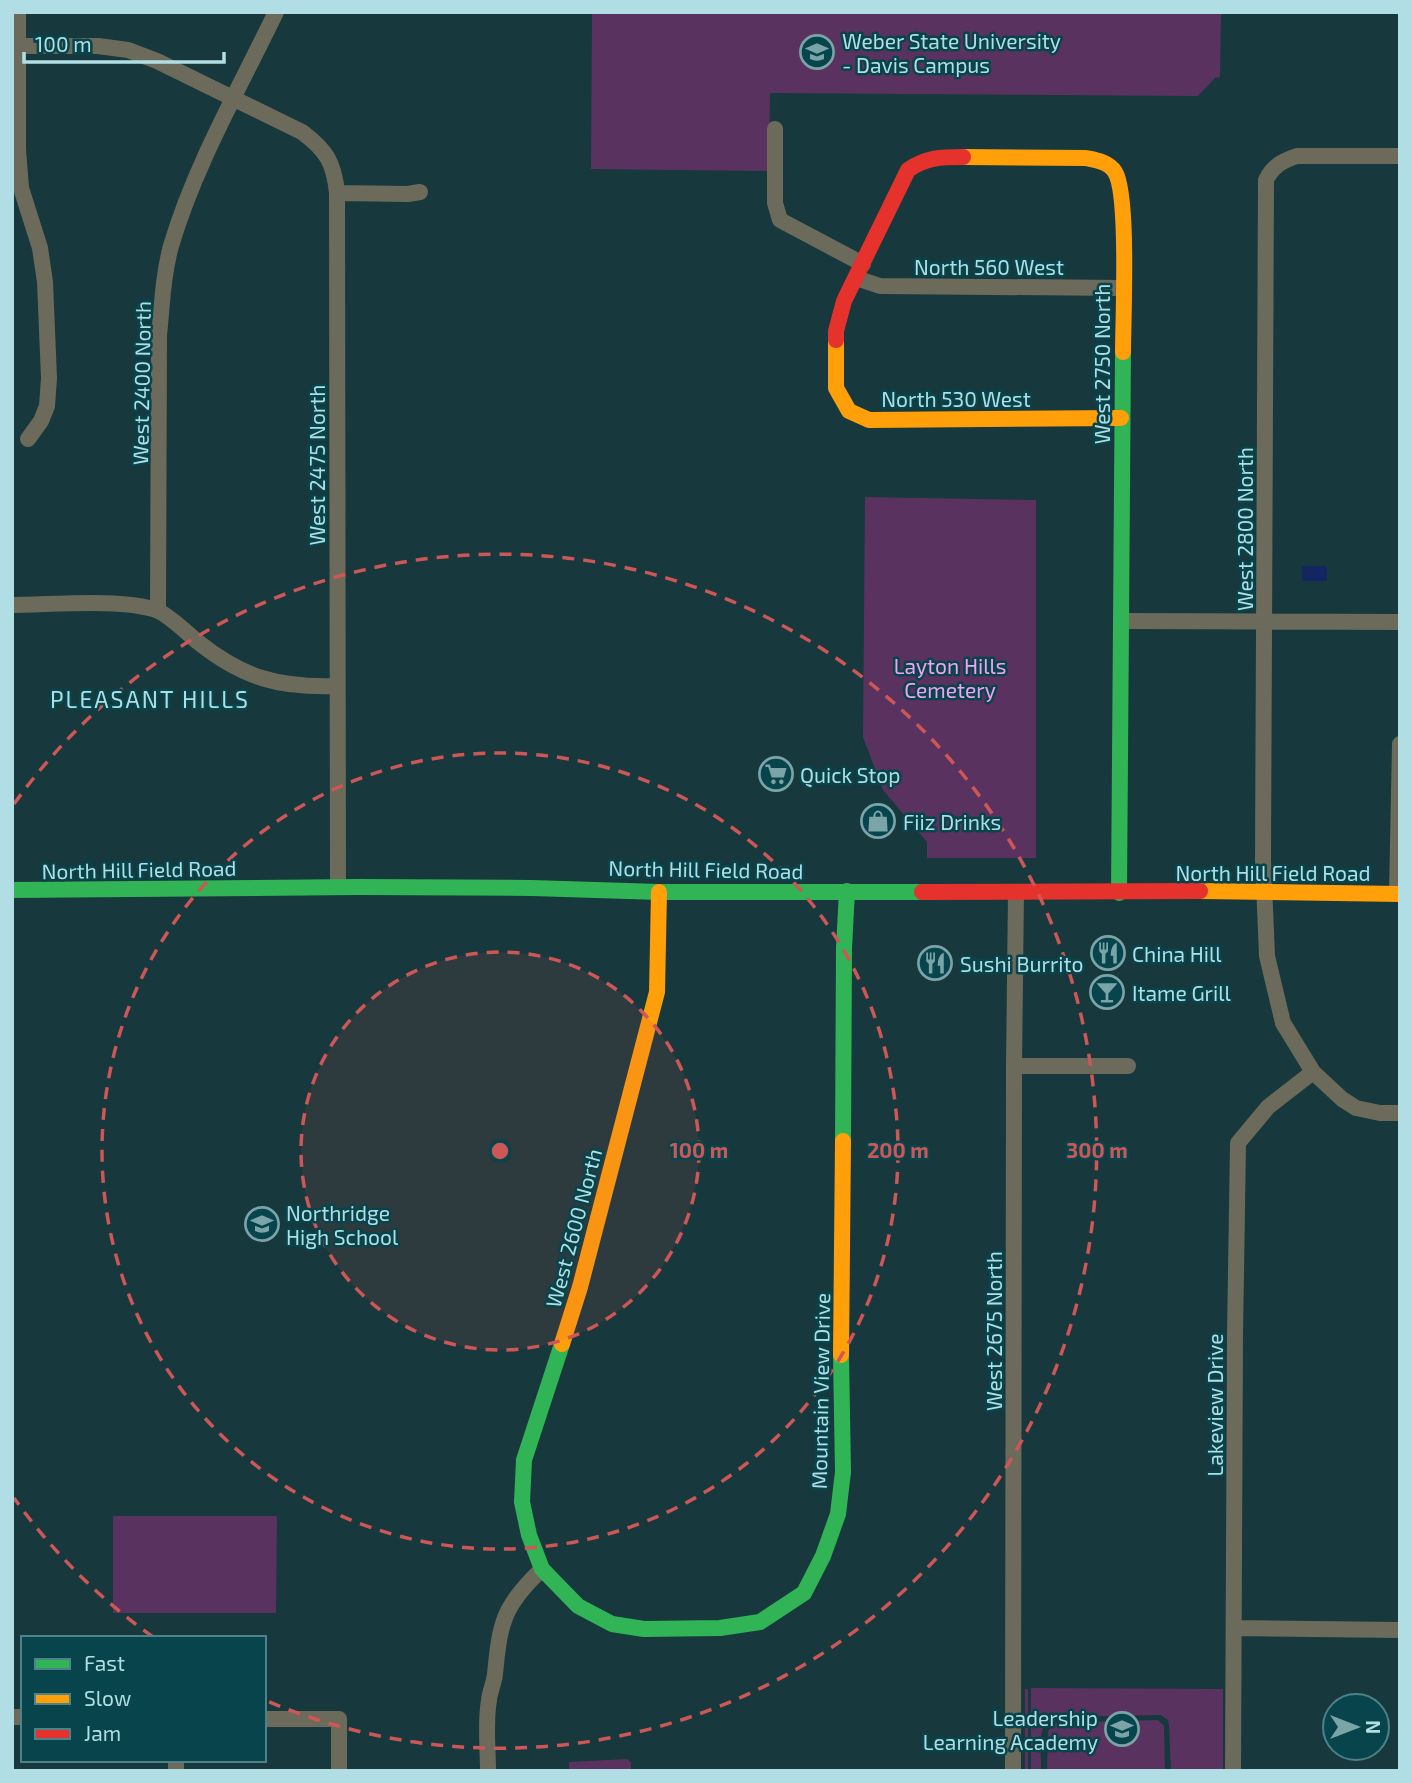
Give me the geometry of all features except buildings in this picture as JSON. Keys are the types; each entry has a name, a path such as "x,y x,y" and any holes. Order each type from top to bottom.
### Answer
{"street":[{"path":"18,12 15,46 21,188 40,248 45,282 49,378 47,406 41,421 28,439"},
{"name":"West 2400 North","path":"158,610 159,336 162,298 171,248 190,190 276,12"},
{"name":"West 2475 North","path":"15,46 98,46 128,50 157,61 302,132 318,144 330,160 337,193 338,887"},
{"name":"North 560 West","path":"775,129 775,203 780,220 880,286 1123,288"},
{"name":"West 2800 North","path":"1400,156 1297,156 1283,160 1272,169 1266,180 1265,194 1267,956 1283,1023 1313,1072 1356,1108 1400,1113"},
{"name":"West 2750 North","path":"859,271 908,170 920,161 936,157 1086,158 1104,162 1116,173 1121,189 1123,288 1119,893"},
{"path":"337,193 420,192"},
{"name":"North 530 West","path":"859,271 844,300 836,331 836,388 849,411 869,420 1121,418"},
{"path":"12,605 102,604 158,610 222,661 251,676 298,686 337,686"},
{"path":"1121,621 1400,622"},
{"path":"1399,894 1400,744"},
{"name":"North Hill Field Road","path":"12,890 338,887 659,892 1265,891 1399,894"},
{"name":"Mountain View Drive","path":"542,1569 578,1606 612,1625 644,1629 720,1628 760,1622 804,1593 823,1556 838,1514 843,1472 841,1375 844,948 847,891"},
{"name":"West 2600 North","path":"542,1569 529,1535 522,1502 524,1460 580,1287 657,992 659,892"},
{"name":"West 2675 North","path":"1013,1771 1016,892"},
{"path":"1014,1066 1128,1066"},
{"name":"Lakeview Drive","path":"1233,1771 1238,1143 1268,1107 1313,1072"},
{"path":"488,1771 488,1701 495,1676 500,1631 513,1602 542,1569"},
{"path":"1234,1628 1400,1630"},
{"path":"266,1718 339,1719 340,1771"}],"green space":[{"name":"Weber State University - Davis Campus","path":"592,12 1221,12 1220,77 1215,78 1198,96 770,93 769,171 591,169"},
{"name":"Layton Hills Cemetery","path":"865,497 1036,500 1036,858 927,858 927,842 883,790 863,737"},
{"path":"113,1516 277,1516 276,1613 113,1613"},
{"path":"1031,1688 1223,1689 1223,1771 1171,1771 1169,1725 1168,1720 1161,1715 1053,1717 1047,1721 1042,1733 1041,1771 1031,1771"},
{"path":"1025,1689 1028,1689 1028,1771 1025,1771"},
{"path":"1158,1720 1164,1726 1165,1771 1047,1771 1048,1731 1054,1723"},
{"path":"627,1759 631,1762 631,1771 569,1771 569,1762"}],"water":[{"path":"1302,566 1327,566 1327,581 1302,581"}],"traffic: fast":[{"path":"1119,893 1123,352"},
{"path":"12,890 358,887 659,892 922,892"},
{"path":"843,1141 847,891"},
{"path":"562,1344 524,1460 522,1502 529,1535 542,1569 578,1606 612,1624 644,1629 720,1628 760,1622 804,1593 823,1556 838,1514 843,1472 841,1355"}],"traffic: slow":[{"path":"963,157 1086,158 1102,162 1115,172 1124,230 1123,352"},
{"path":"836,340 836,388 849,411 869,420 1121,418"},
{"path":"1200,891 1400,894"},
{"path":"562,1344 580,1287 657,992 659,892"},
{"path":"841,1355 843,1141"}],"traffic: jam":[{"path":"836,340 844,301 908,170 928,160 963,157"},
{"path":"922,892 1200,891"}],"place":[{"name":"Weber State University - Davis Campus","path":"817,52"},
{"name":"Quick Stop","path":"776,774"},
{"name":"Fiiz Drinks","path":"878,821"},
{"name":"China Hill","path":"1108,953"},
{"name":"Sushi Burrito","path":"935,963"},
{"name":"Itame Grill","path":"1107,992"},
{"name":"Northridge High School","path":"262,1224"},
{"name":"Leadership Learning Academy","path":"1122,1729"}],"district":[{"name":"PLEASANT HILLS","path":"150,699"}]}
